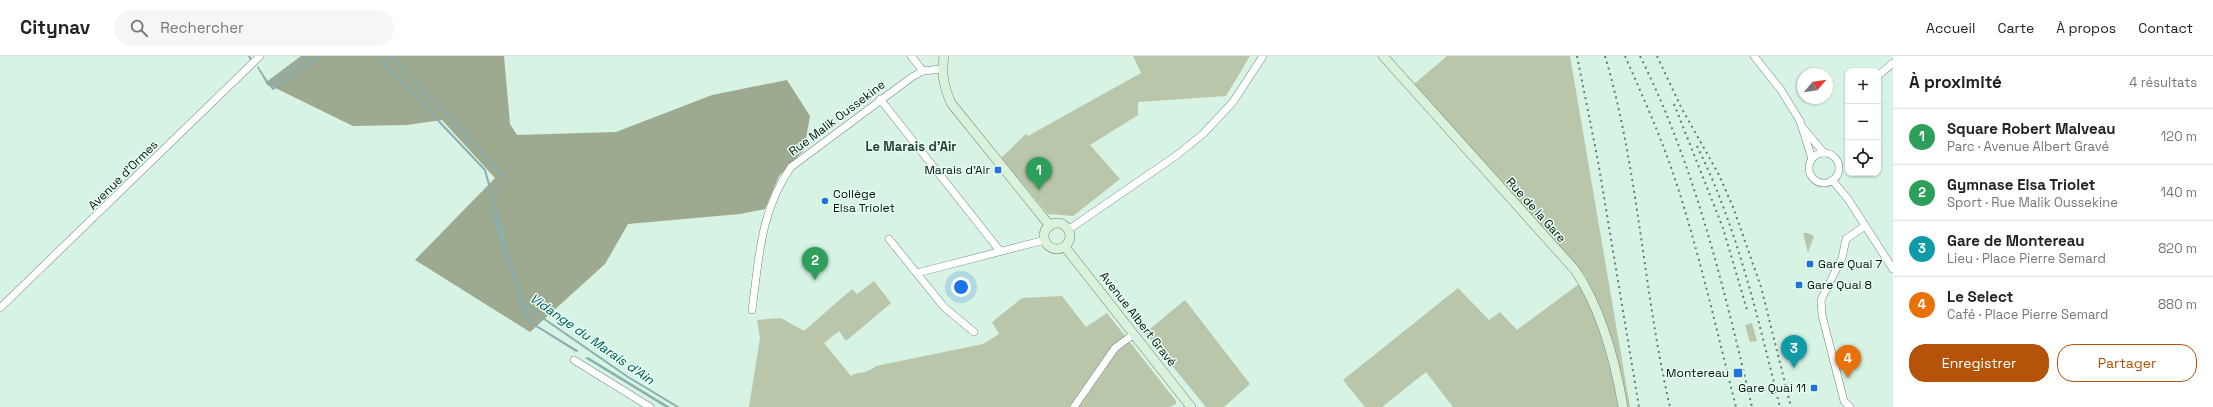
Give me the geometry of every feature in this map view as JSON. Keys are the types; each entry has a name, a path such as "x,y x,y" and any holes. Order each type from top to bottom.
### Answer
{"street":[{"name":"Avenue d'Ormes","path":"0,308 260,56"},
{"path":"911,56 923,70 941,69"},
{"path":"944,56 941,69 944,87 951,103 1050,226"},
{"path":"1068,230 1177,156 1203,134 1233,102 1263,56"},
{"name":"Rue de la Gare","path":"1383,56 1575,270 1587,288 1615,364 1623,407"},
{"path":"1754,56 1781,90 1804,129 1824,153 1833,156 1838,165 1838,171 1832,180 1820,182 1813,177 1809,168 1812,159 1804,129"},
{"path":"1881,73 1893,63"},
{"name":"Rue Malik Oussekine","path":"752,310 765,219 781,181 791,167 880,99 923,70"},
{"path":"880,99 1000,251"},
{"path":"1812,159 1824,153"},
{"path":"1832,180 1848,199 1893,270"},
{"path":"1062,225 1068,230 1070,237 1065,247 1053,249 1045,240 1045,232 1050,226 1062,225"},
{"path":"1850,407 1844,401 1820,306 1822,297 1842,258 1846,239 1865,226"},
{"path":"888,239 953,317 974,332"},
{"path":"917,273 1045,240"},
{"name":"Avenue Albert Gravé","path":"1065,247 1134,334 1188,406"},
{"path":"1074,407 1115,348 1134,334"},
{"path":"574,360 650,407"}],"green space":[{"path":"301,56 504,56 510,124 517,135 616,132 712,95 787,80 810,116 804,150 779,176 765,209 740,214 628,224 605,264 530,332 415,260 495,178 442,120 407,125 353,126 265,83"},
{"path":"1133,56 1250,56 1226,96 1138,102 1138,115 1090,145 1120,179 1073,216 1048,214 1001,158 1026,134 1028,136 1141,73"},
{"path":"1447,56 1570,56 1630,407 1453,407 1426,372 1382,407 1365,407 1343,380 1458,288 1489,320 1500,312 1517,330 1587,278 1413,85"},
{"path":"1803,233 1808,233 1814,236 1808,253"},
{"path":"874,281 891,303 846,341 839,331 824,343 851,376 868,371 876,366 983,344 999,334 992,322 1022,298 1062,296 1086,327 1107,313 1176,401 1176,404 1169,407 749,407 760,338 757,320 781,318 804,331 852,289 857,294"},
{"path":"1185,300 1250,384 1224,407 1206,407 1145,333"},
{"path":"1752,323 1757,341 1750,342 1745,325"}],"water":[{"path":"307,56 310,56 268,86 257,67 258,66 269,83"},
{"path":"390,56 392,56 505,176 491,207 501,229 530,321 579,351 576,352 528,322 490,207 503,177"},
{"path":"588,357 670,407 665,407 585,358"}],"waterway":[{"name":"Vidange du Marais d'Ain","path":"249,56 252,61"},
{"name":"Vidange du Marais d'Ain","path":"269,84 273,89 318,56"},
{"name":"Vidange du Marais d'Ain","path":"377,56 485,170 506,246"},
{"name":"Vidange du Marais d'Ain","path":"524,305 628,377 678,407"}],"railway":[{"path":"1577,56 1598,161 1639,407"},
{"path":"1605,56 1626,143 1653,319 1670,407"},
{"path":"1625,56 1671,166 1685,210 1701,266 1736,407"},
{"path":"1640,56 1677,141 1692,184 1719,273 1752,407"},
{"path":"1657,56 1681,107 1719,175 1733,207 1761,287 1791,407"},
{"path":"1674,104 1723,228 1747,310"},
{"path":"1697,146 1724,209 1746,275 1780,407"}],"place":[{"name":"Marais d'Air","path":"998,170"},
{"name":"Square Robert Malveau","path":"1039,190"},
{"name":"Collège Elsa Triolet","path":"825,201"},
{"name":"Gare Quai 7","path":"1810,264"},
{"name":"Gymnase Elsa Triolet","path":"815,280"},
{"name":"Gare Quai 8","path":"1799,285"},
{"name":"Gare de Montereau","path":"1794,368"},
{"name":"Montereau","path":"1738,373"},
{"name":"Le Select","path":"1848,378"},
{"name":"Gare Quai 11","path":"1814,388"}],"district":[{"name":"Le Marais d'Air","path":"911,146"}]}
